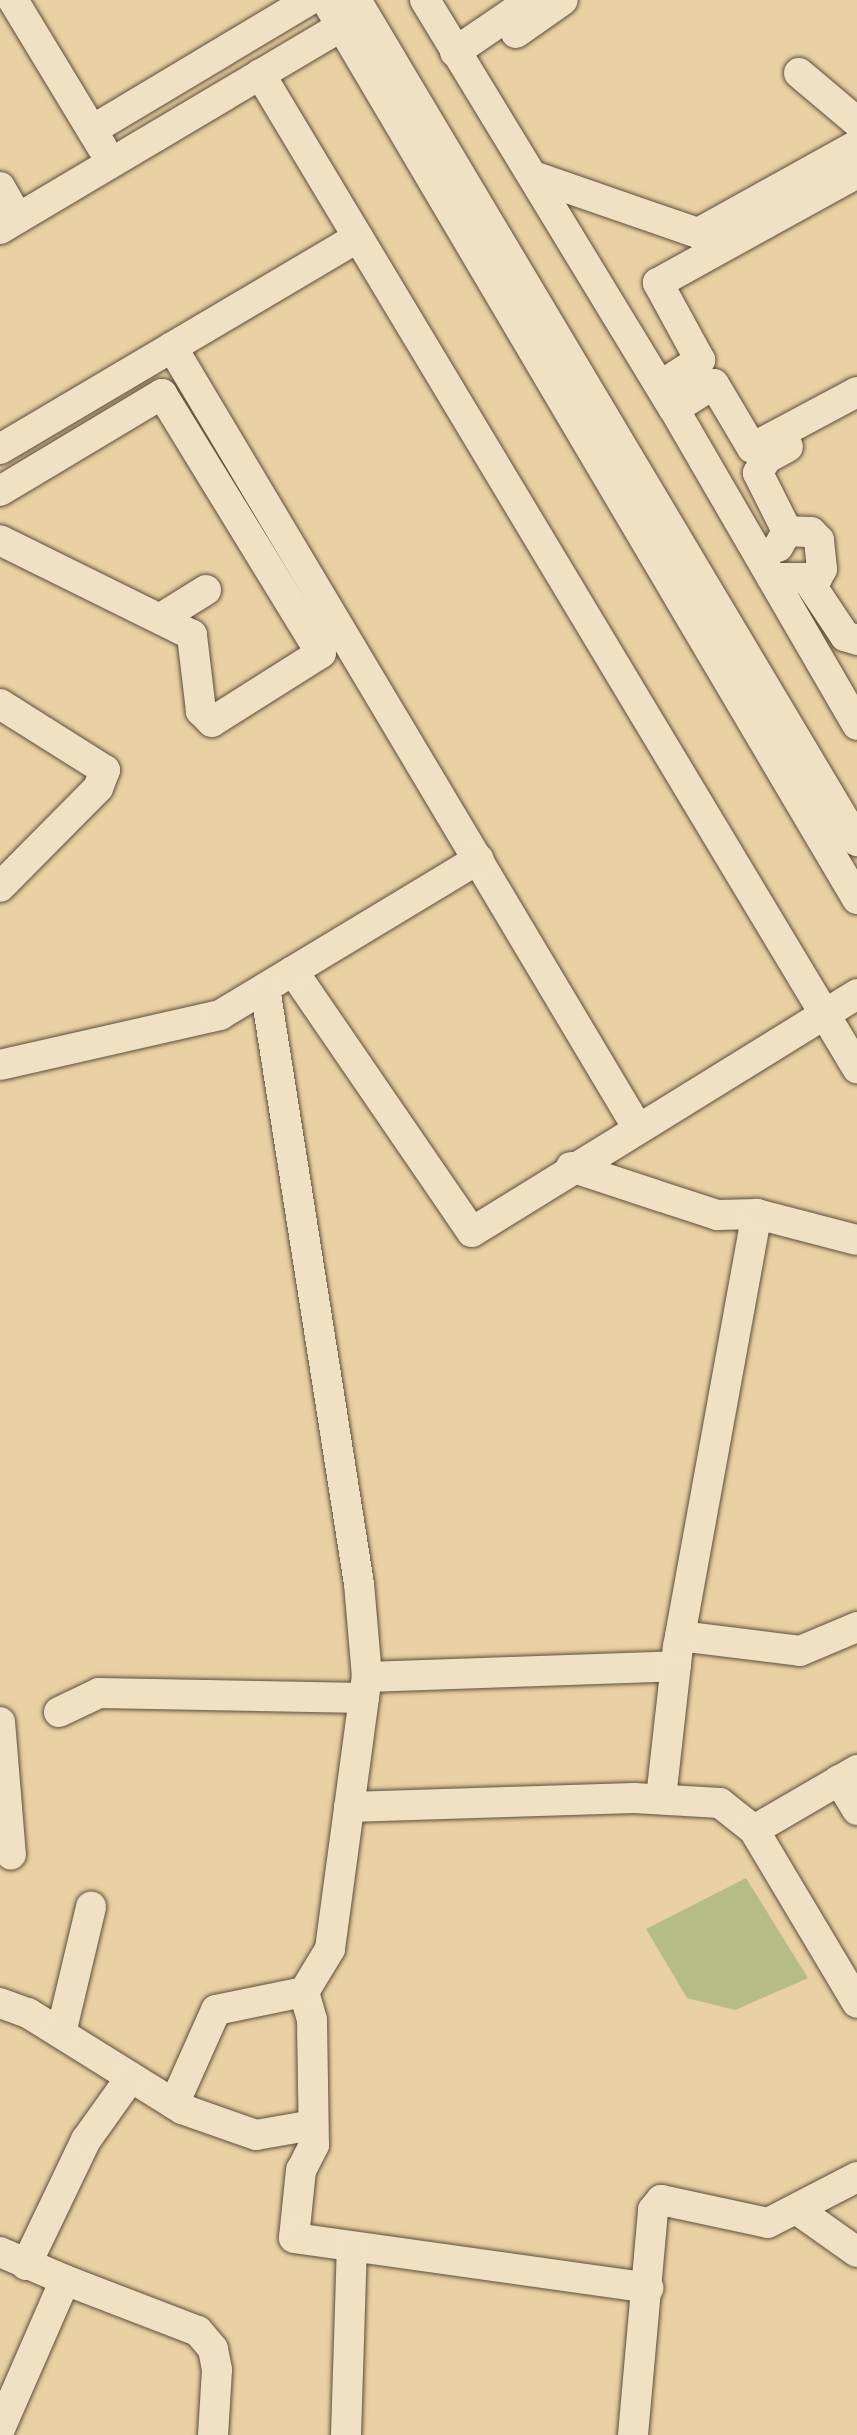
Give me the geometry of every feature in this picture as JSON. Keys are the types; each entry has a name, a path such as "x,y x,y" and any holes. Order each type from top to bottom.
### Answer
{"street":[{"path":"13,0 112,162"},
{"path":"92,130 309,0"},
{"path":"425,0 667,397 857,726"},
{"path":"455,52 531,0"},
{"path":"496,47 563,0"},
{"path":"0,187 9,224 260,74 341,9"},
{"path":"341,9 857,841"},
{"path":"341,9 857,898"},
{"path":"799,73 857,122"},
{"path":"260,74 857,1068"},
{"path":"533,176 698,233 857,146"},
{"path":"857,172 658,283 752,448 857,392"},
{"path":"0,450 358,236"},
{"path":"172,347 333,645"},
{"path":"667,397 707,372"},
{"path":"0,491 155,396 167,398 479,860 637,1127"},
{"path":"787,531 758,466 857,411"},
{"path":"64,412 81,441"},
{"path":"797,527 819,540 822,569 807,579 768,572 787,531 797,527"},
{"path":"0,540 192,635 201,711 212,722 333,645"},
{"path":"807,579 845,636 857,640"},
{"path":"160,618 206,590"},
{"path":"0,887 98,788 105,770 2,709"},
{"path":"0,1066 220,1015 479,860"},
{"path":"293,971 466,1230 476,1230 571,1167 857,994"},
{"path":"265,988 358,1584 365,1688 330,1949 304,1992 312,2020 312,2125 294,2238 648,2288"},
{"path":"571,1167 717,1216 757,1214 857,1240"},
{"path":"661,1798 678,1651 757,1214"},
{"path":"59,1712 99,1693 365,1688 678,1651 800,1651 857,1627"},
{"path":"0,1722 12,1856"},
{"path":"754,1830 848,1775 857,1810"},
{"path":"349,1807 661,1798 720,1803 754,1830 857,2003"},
{"path":"61,2033 91,1907"},
{"path":"174,2104 216,2010 304,1992"},
{"path":"0,2003 61,2033 174,2104 256,2135 312,2125"},
{"path":"131,2077 86,2140 13,2259 198,2332 213,2349 217,2370 213,2435"},
{"path":"633,2435 653,2210 661,2200 751,2222 799,2212 857,2177"},
{"path":"799,2212 857,2252"},
{"path":"346,2435 352,2249"},
{"path":"0,2429 65,2280"}],"green space":[{"path":"746,1878 808,1978 735,2010 687,1998 646,1929"}]}
